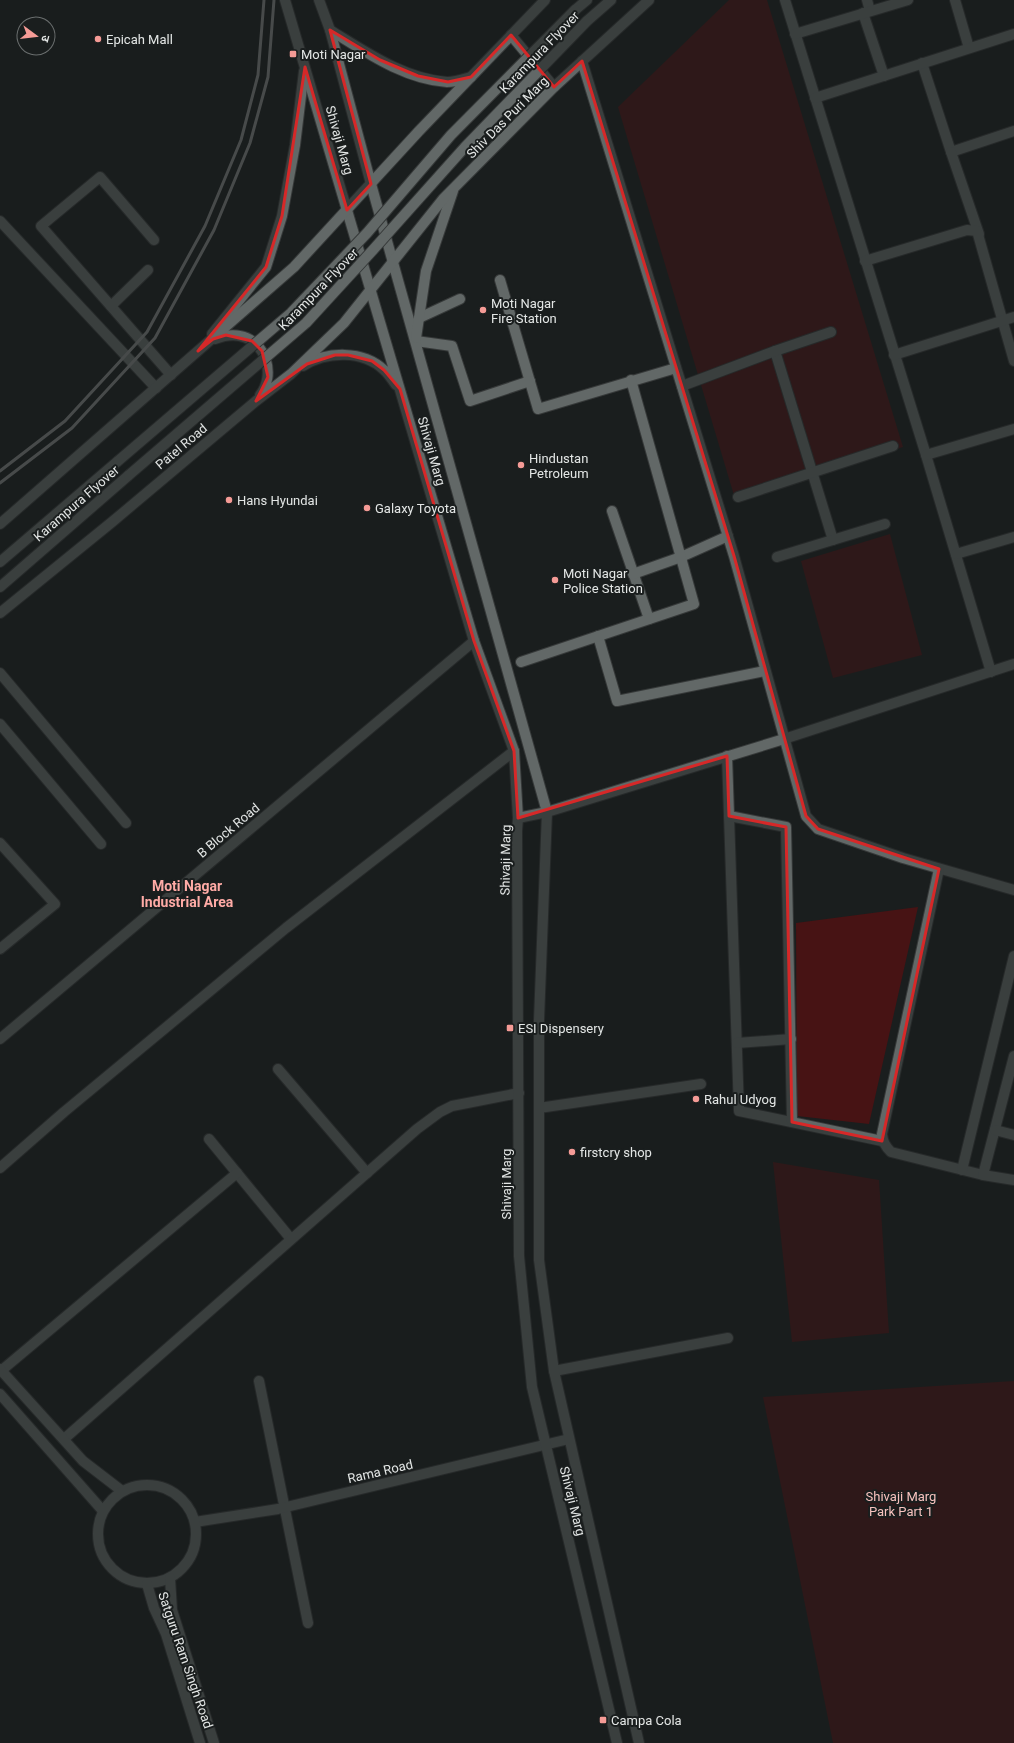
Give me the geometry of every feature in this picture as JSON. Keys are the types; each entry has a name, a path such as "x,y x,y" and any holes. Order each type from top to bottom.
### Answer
{"street":[{"name":"Shivaji Marg","path":"285,0 474,641 514,751 518,818 519,1256 532,1387 617,1743"},
{"name":"Shivaji Marg","path":"319,0 330,30 371,184 547,812 539,1020 539,1260 554,1371 640,1743"},
{"path":"0,524 294,268 471,77 545,0"},
{"name":"Karampura Flyover","path":"0,562 291,313 367,233 450,135 575,10 587,0"},
{"name":"Karampura Flyover","path":"0,587 306,323 464,147 587,20 611,0"},
{"name":"Shiv Das Puri Marg","path":"370,290 443,199 554,87 649,0"},
{"path":"785,0 926,455 991,672"},
{"path":"867,0 867,12 884,76"},
{"path":"795,34 908,0"},
{"path":"955,0 969,48"},
{"path":"330,30 380,60 418,76 448,82 471,77"},
{"path":"511,35 554,87"},
{"path":"815,98 969,48 1013,36"},
{"path":"582,61 728,536 806,816 818,830 939,869 1014,890"},
{"path":"922,63 979,234 1014,361"},
{"path":"198,351 266,267 282,216 295,145 304,67"},
{"path":"951,152 1014,131"},
{"path":"154,240 100,177 41,226 171,375"},
{"path":"455,187 426,271 416,342 452,346 470,401 530,380"},
{"path":"0,222 156,388"},
{"path":"865,261 967,230 975,230 979,234"},
{"path":"111,306 148,270"},
{"path":"500,280 538,409 676,368"},
{"name":"Patel Road","path":"0,614 256,401 291,374 344,323 370,290"},
{"path":"419,318 460,299"},
{"path":"894,355 1014,317"},
{"path":"682,386 775,351 831,332"},
{"path":"213,339 226,335 240,336 252,341 262,351 268,363 268,377 264,390 256,401"},
{"path":"775,351 833,540"},
{"path":"291,374 307,364 321,358 348,355 372,362 384,370 400,389"},
{"path":"521,662 694,604 632,380"},
{"path":"926,455 1014,429"},
{"path":"738,497 893,446"},
{"path":"612,511 648,619"},
{"path":"777,558 885,524"},
{"path":"633,574 681,557 728,536"},
{"path":"956,554 1014,537"},
{"path":"598,636 617,701 765,671"},
{"name":"B Block Road","path":"0,1039 474,641"},
{"path":"518,818 547,812 784,739 1014,664"},
{"path":"0,673 126,823"},
{"path":"0,724 101,844"},
{"path":"0,1168 64,1112 286,928 514,751"},
{"path":"727,756 740,1111 882,1141"},
{"path":"729,816 786,827 792,1122"},
{"path":"0,843 55,904 0,949"},
{"path":"939,869 882,1134 882,1141 892,1152 983,1175 1014,1180"},
{"path":"962,1170 1014,956"},
{"path":"737,1043 790,1039"},
{"path":"983,1175 1012,1070 1014,1056"},
{"path":"278,1069 367,1173"},
{"path":"539,1108 701,1084"},
{"path":"64,1439 417,1129 440,1112 464,1103 519,1093"},
{"path":"995,1130 1014,1135"},
{"path":"209,1139 292,1239"},
{"path":"122,1490 83,1461 1,1370 237,1173"},
{"path":"554,1371 728,1338"},
{"path":"259,1380 283,1507 308,1624"},
{"path":"0,1394 103,1511"},
{"name":"Rama Road","path":"195,1522 283,1507 569,1440"},
{"path":"144,1484 166,1488 185,1502 195,1522 196,1537 193,1552 185,1566 170,1578 147,1584 125,1579 109,1566 99,1548 98,1529 103,1511 114,1496 122,1490 144,1484"},
{"name":"Satguru Ram Singh Road","path":"170,1578 172,1610 214,1743"},
{"name":"Satguru Ram Singh Road","path":"147,1584 154,1608 166,1634 200,1743"}],"highlighted area":[{"path":"330,30 380,60 418,76 448,82 471,77 511,35 554,87 582,61 734,556 806,816 818,829 939,869 882,1141 792,1122 786,827 729,816 727,756 518,818 514,751 474,641 400,389 384,370 372,361 348,355 335,355 307,364 256,401 268,377 262,351 252,341 226,335 213,339 198,351 266,267 282,216 305,67 347,210 371,184"}],"green space":[{"path":"729,0 767,0 903,447 736,502 618,107"},
{"path":"890,534 922,655 833,678 801,561"},
{"path":"918,907 869,1124 797,1116 796,923"},
{"path":"773,1162 879,1180 889,1333 792,1342"},
{"name":"Shivaji Marg Park Part 1","path":"1014,1381 1014,1743 833,1743 763,1397"}],"railway":[{"path":"0,471 65,421 147,332 205,226 241,140 258,75 264,0"},
{"path":"0,483 72,428 155,338 214,230 250,143 268,77 274,0"}],"place":[{"name":"Epicah Mall","path":"98,39"},
{"name":"Moti Nagar","path":"293,54"},
{"name":"Moti Nagar Fire Station","path":"483,310"},
{"name":"Hindustan Petroleum","path":"521,465"},
{"name":"Hans Hyundai","path":"229,500"},
{"name":"Galaxy Toyota","path":"367,508"},
{"name":"Moti Nagar Police Station","path":"555,580"},
{"name":"ESI Dispensery","path":"510,1028"},
{"name":"Rahul Udyog","path":"696,1099"},
{"name":"firstcry shop","path":"572,1152"},
{"name":"Campa Cola","path":"603,1720"}],"district":[{"name":"Moti Nagar Industrial Area","path":"187,894"}]}
